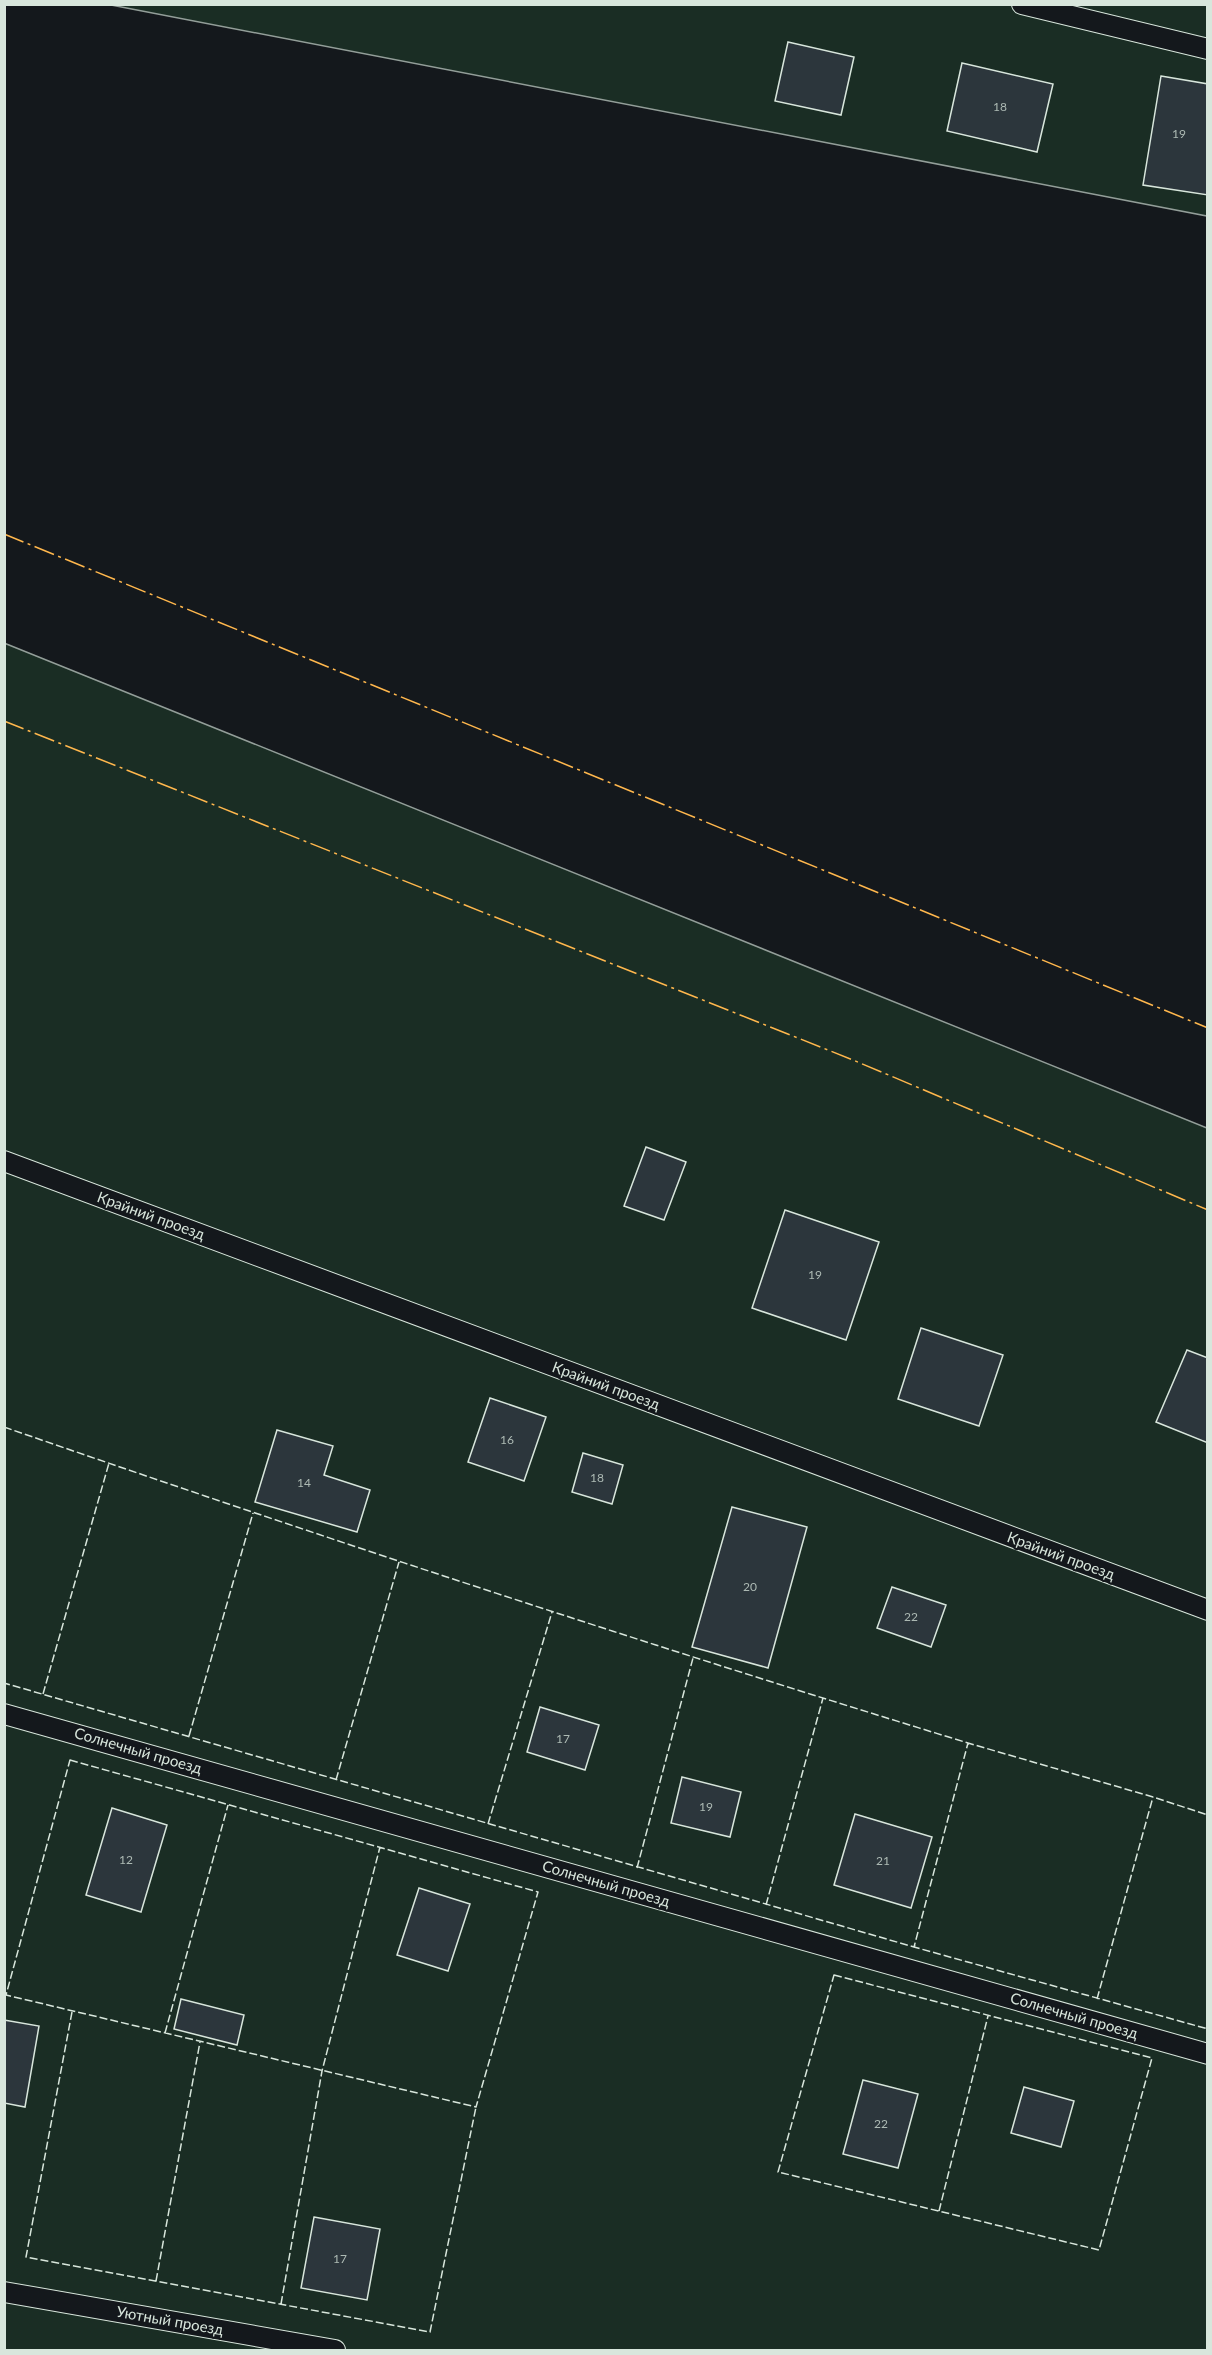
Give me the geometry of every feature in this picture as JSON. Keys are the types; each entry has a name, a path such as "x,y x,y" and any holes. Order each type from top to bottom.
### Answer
{"lane":[{"path":"1022,4 1208,49"},
{"name":"Крайний проезд","path":"4,1161 1208,1610"},
{"name":"Солнечный проезд","path":"4,1714 1208,2054"},
{"name":"Уютный проезд","path":"4,2292 335,2350"}],"green space":[{"path":"111,5 1207,5 1207,216"},
{"path":"4,643 1207,1128 1207,2350 5,2350"}],"building":[{"path":"788,42 854,57 841,115 775,101"},
{"path":"962,63 1053,84 1037,152 947,131"},
{"path":"1161,76 1208,84 1208,195 1143,185"},
{"path":"646,1147 686,1162 664,1220 624,1206"},
{"path":"785,1210 879,1242 846,1340 752,1308"},
{"path":"921,1328 1003,1355 979,1426 898,1399"},
{"path":"1187,1350 1208,1358 1208,1443 1156,1422"},
{"path":"490,1398 546,1417 524,1481 468,1462"},
{"path":"277,1430 333,1446 324,1475 370,1490 357,1532 255,1502"},
{"path":"583,1453 623,1465 612,1504 572,1492"},
{"path":"732,1507 807,1527 768,1668 692,1647"},
{"path":"892,1587 946,1605 931,1647 877,1628"},
{"path":"540,1707 599,1725 585,1770 527,1752"},
{"path":"682,1777 741,1792 730,1837 671,1823"},
{"path":"112,1808 167,1825 141,1912 86,1895"},
{"path":"855,1814 932,1837 911,1908 834,1885"},
{"path":"419,1888 470,1904 448,1971 397,1955"},
{"path":"181,1999 244,2015 237,2045 174,2029"},
{"path":"4,2020 39,2026 25,2107 4,2103"},
{"path":"863,2080 918,2094 898,2168 843,2154"},
{"path":"1024,2087 1074,2101 1061,2147 1011,2133"},
{"path":"314,2217 380,2229 367,2300 301,2288"}],"fence":[{"path":"4,1427 485,1590 968,1743 914,1947 4,1683"},
{"path":"43,1694 109,1463"},
{"path":"189,1736 253,1513"},
{"path":"336,1780 399,1562"},
{"path":"488,1824 552,1612"},
{"path":"637,1868 693,1658"},
{"path":"766,1905 823,1698"},
{"path":"968,1745 968,1743 1208,1815"},
{"path":"70,1760 538,1892 476,2107 6,1995 70,1760"},
{"path":"1097,1999 1153,1797"},
{"path":"165,2033 228,1805"},
{"path":"281,2304 322,2071 380,1847"},
{"path":"915,1945 914,1947 1208,2029"},
{"path":"834,1975 1152,2058 1099,2250 778,2172 834,1975"},
{"path":"72,2012 26,2257 430,2332 476,2107"},
{"path":"939,2211 988,2016"},
{"path":"156,2281 200,2042"}],"power":[{"path":"4,534 1208,1028"},
{"path":"4,721 853,1060 1208,1210"}]}
